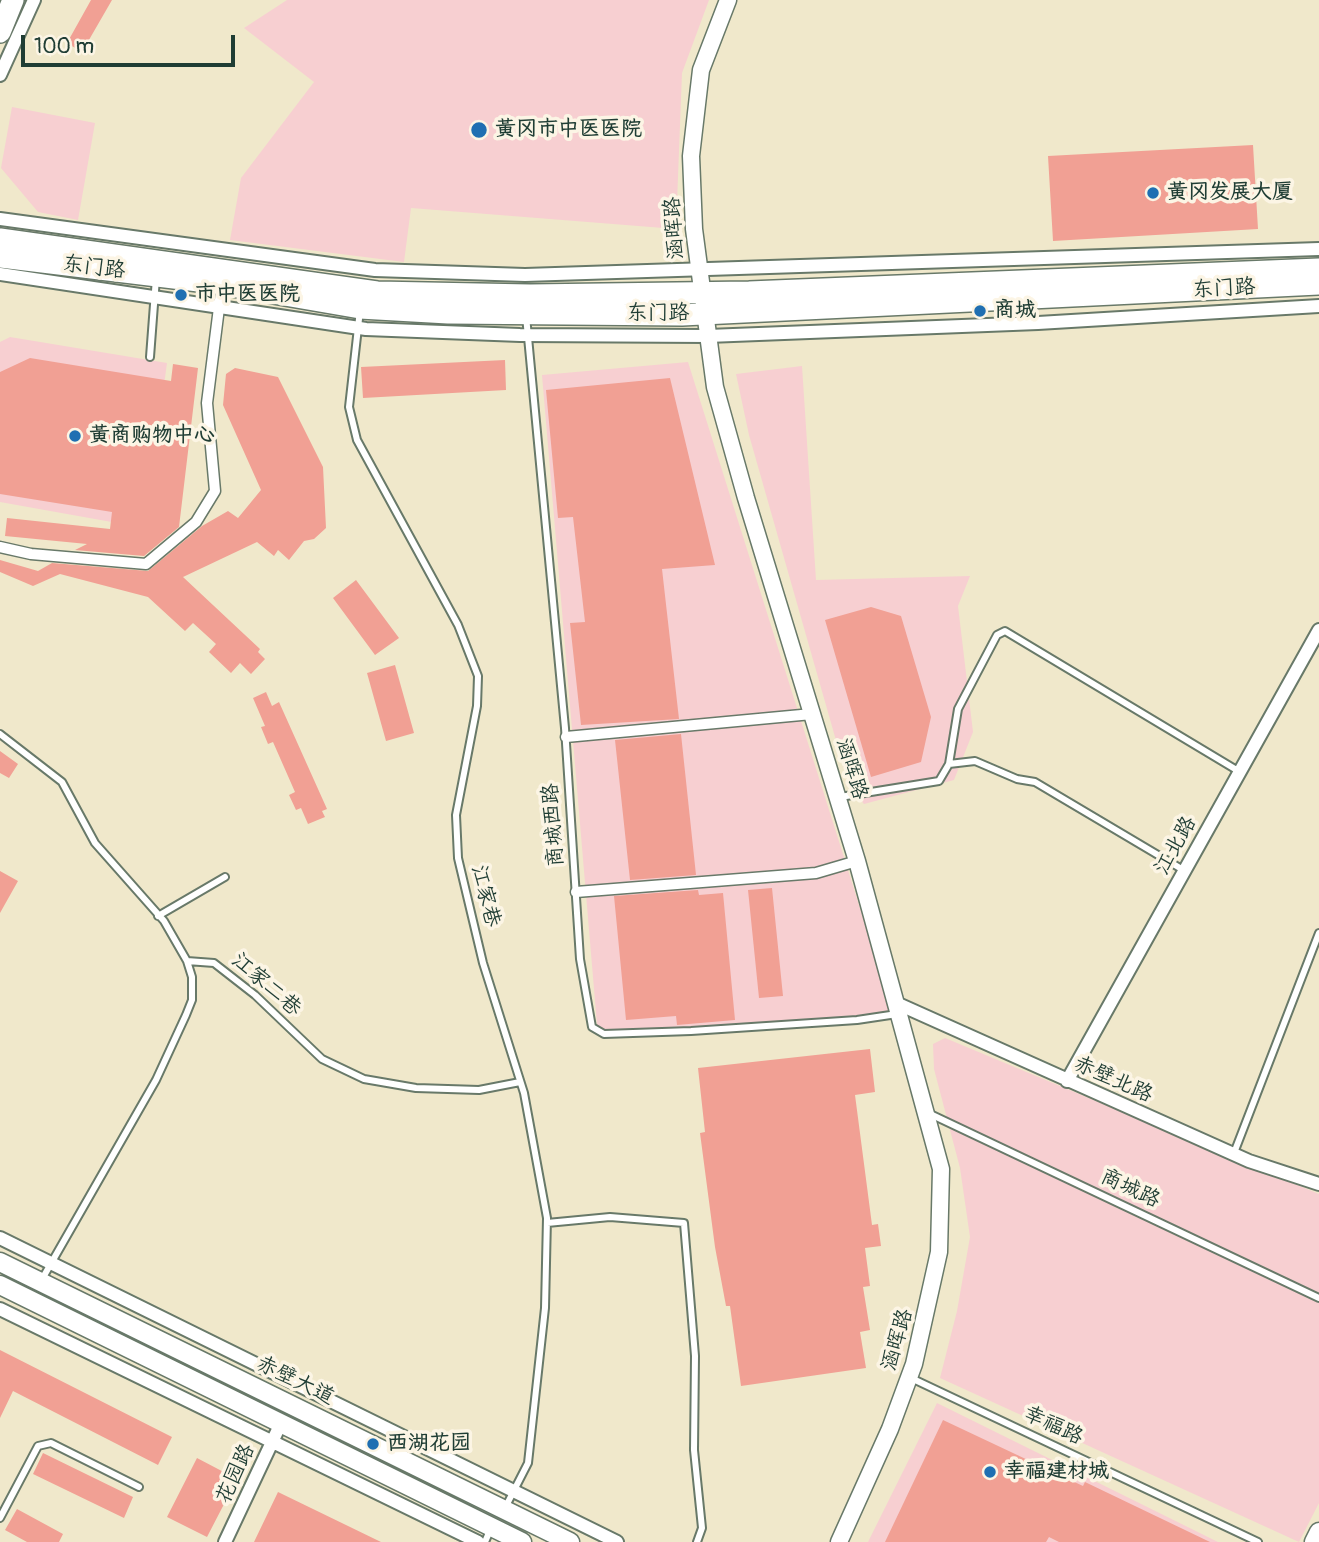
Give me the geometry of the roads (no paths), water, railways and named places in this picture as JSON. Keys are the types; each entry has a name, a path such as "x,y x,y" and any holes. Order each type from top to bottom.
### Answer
{"main road":[{"path":"0,32 13,0"},
{"path":"0,224 25,251 0,264"},
{"name":"东门路","path":"0,239 25,251 156,287 222,284 359,318 448,313 526,313 1319,269"},
{"name":"东门路","path":"0,257 25,251 377,292 530,295 703,303 1319,284"},
{"name":"赤壁大道","path":"0,1262 570,1542"},
{"name":"赤壁大道","path":"0,1284 281,1423 488,1535 522,1542"},
{"path":"1314,1542 1319,1532"}],"street":[{"path":"0,75 34,0"},
{"name":"涵晖路","path":"728,0 701,70 693,120 691,156 699,269 715,387 857,861 941,1169 939,1252 929,1306 891,1429 839,1542"},
{"path":"0,219 375,270 525,275 1319,249"},
{"path":"0,274 156,287 219,307 527,335 708,336 1038,324 1319,306"},
{"path":"0,547 31,554 146,564 196,522 215,491 207,403 222,284"},
{"name":"江北路","path":"1067,1081 1318,634"},
{"path":"566,737 812,714"},
{"path":"576,892 816,873 857,861"},
{"name":"赤壁北路","path":"897,1008 1233,1154 1319,1184"},
{"path":"0,1238 617,1542"},
{"path":"0,1309 478,1542"},
{"name":"花园路","path":"225,1542 281,1423"}],"lane":[{"path":"150,357 156,287"},
{"name":"商城西路","path":"526,313 566,737 580,959 592,1027 604,1034 857,1020 897,1008"},
{"name":"江家巷","path":"359,318 349,407 357,440 458,625 478,676 477,706 456,815 458,858 483,963 520,1082 547,1223 545,1308 528,1463 504,1509"},
{"path":"838,797 939,781 949,764 958,709 997,635 1005,631 1240,772"},
{"path":"0,734 62,782 95,843 179,942 192,977 192,1000 156,1080 41,1282"},
{"path":"949,764 975,761 1017,779 1035,782 1185,871"},
{"path":"158,916 225,877"},
{"path":"1233,1154 1319,933"},
{"name":"江家二巷","path":"187,961 214,963 255,995 322,1059 364,1079 416,1088 479,1090 520,1082"},
{"name":"商城路","path":"927,1112 1319,1298"},
{"path":"547,1223 610,1217 684,1223 695,1356 694,1450 702,1528 696,1542"},
{"name":"幸福路","path":"909,1377 1258,1542"},
{"path":"0,1518 38,1446 51,1443 139,1487"}],"place":[{"name":"黄冈市中医医院","path":"479,130"},
{"name":"黄冈发展大厦","path":"1153,193"},
{"name":"市中医医院","path":"181,295"},
{"name":"商城","path":"980,311"},
{"name":"黄商购物中心","path":"75,436"},
{"name":"西湖花园","path":"373,1444"},
{"name":"幸福建材城","path":"990,1472"}]}
